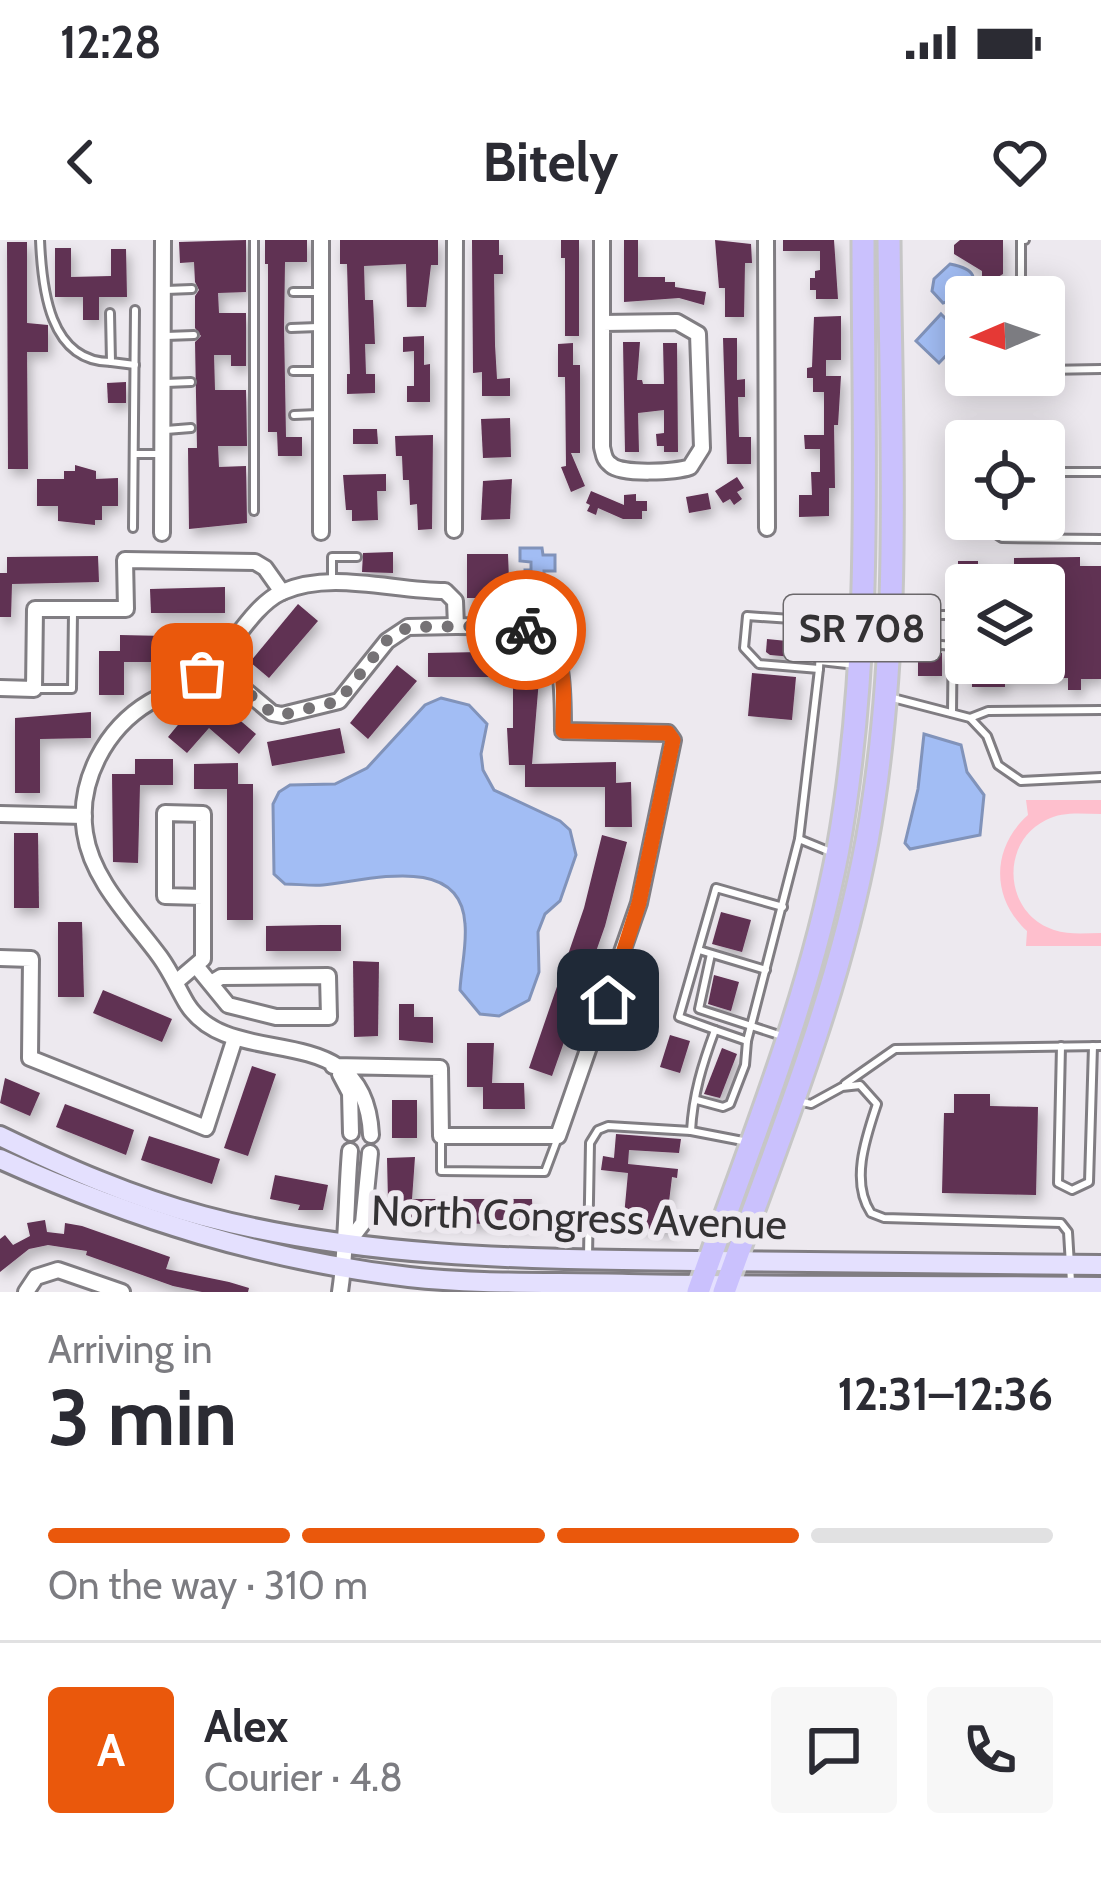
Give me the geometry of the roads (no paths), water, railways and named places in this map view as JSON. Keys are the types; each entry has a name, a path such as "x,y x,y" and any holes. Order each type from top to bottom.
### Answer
{"main road":[{"name":"SR 708","path":"699,1288 807,979 837,854 860,665 863,240"},
{"name":"SR 708","path":"725,1289 818,1038 867,840 891,616 889,240"},
{"path":"860,665 868,673 869,701 855,815 867,840"},
{"path":"837,854 857,884"}],"street":[{"path":"162,533 163,240"},
{"path":"321,240 321,532"},
{"path":"454,240 454,530"},
{"path":"602,240 602,323 602,447 611,466 622,470 680,470 698,459 702,448 701,341 685,323 602,323"},
{"path":"766,240 767,528"},
{"path":"0,688 34,688 35,609 126,610 125,560 255,562 266,568 282,592"},
{"path":"371,1135 360,1091 333,1066 292,1047 214,1031 197,1017 100,873 88,846 84,816 93,770 114,732 141,708 214,664 282,592 332,583 445,591 455,601 456,626"},
{"path":"214,664 272,713 282,715 339,701 386,641 408,627 520,628 550,643 558,655 563,672 563,731 668,733 673,740 639,903 558,1136 441,1136 440,1068 333,1066"},
{"path":"176,982 203,959 203,897 203,814 165,813 165,896 203,897"},
{"path":"0,814 84,816"},
{"path":"0,958 31,958 30,1058 206,1127 235,1038"},
{"path":"197,967 228,1005 276,1017 329,1017 328,976 220,977 211,983"},
{"path":"333,1066 350,1093 351,1132"},
{"name":"North Congress Avenue","path":"0,1136 104,1183 186,1211 255,1228 412,1253 1101,1265"},
{"path":"340,1292 350,1151"},
{"path":"347,1244 363,1223 370,1153"},
{"name":"North Congress Avenue","path":"0,1159 148,1220 269,1253 424,1278 526,1287 1101,1287"},
{"path":"26,1292 36,1277 50,1270 122,1292"}],"lane":[{"path":"40,240 42,285 58,331 80,357 135,365"},
{"path":"254,240 254,512"},
{"path":"1022,276 1021,240 1025,240"},
{"path":"162,290 192,290"},
{"path":"293,292 321,292"},
{"path":"134,528 135,310"},
{"path":"110,313 111,362"},
{"path":"291,328 321,326"},
{"path":"162,336 194,335"},
{"path":"1065,370 1101,369"},
{"path":"293,371 321,371"},
{"path":"162,383 191,382"},
{"path":"294,415 321,414"},
{"path":"162,430 191,428"},
{"path":"134,454 162,454"},
{"path":"1065,472 1101,472"},
{"path":"1065,539 1101,539"},
{"path":"332,583 332,557 357,557"},
{"path":"697,1100 713,1106 730,1104 746,1065 747,1041 799,839 822,601"},
{"path":"34,688 72,689 73,610"},
{"path":"919,615 953,615 952,646 919,644 919,615"},
{"path":"821,621 747,616 744,648 753,662 860,665"},
{"path":"952,684 952,713"},
{"path":"885,696 970,718 987,736 998,765 1022,781 1101,777"},
{"path":"970,718 988,711 1101,710"},
{"path":"799,839 837,854"},
{"path":"747,1041 679,1017 716,888 783,907"},
{"path":"698,950 766,970"},
{"path":"711,954 699,1009 788,1038"},
{"path":"691,1131 697,1100 694,1089 715,1030"},
{"path":"796,1100 811,1105 895,1049 1061,1046 1097,1046 1089,1182 1072,1190 1058,1183 1061,1046"},
{"path":"842,1087 860,1085 878,1104 863,1146 862,1196 871,1214 1061,1223 1068,1232 1071,1289"},
{"path":"587,1259 590,1143 598,1130 608,1126 691,1131 752,1142"},
{"path":"441,1136 441,1172 545,1172 558,1136"}],"water":[{"path":"950,264 972,276 945,276 943,303 932,291 934,279"},
{"path":"941,314 945,318 945,357 939,363 916,341"},
{"path":"520,548 542,548 543,555 555,555 555,571 544,571 544,581 525,581 531,562 520,561"},
{"path":"441,698 469,705 487,724 481,754 494,790 560,821 570,830 576,855 560,901 545,914 538,932 539,972 529,1000 499,1016 480,1014 460,990 465,924 460,901 447,887 409,876 285,884 274,874 273,804 279,792 290,785 335,784 367,768 425,705"},
{"path":"924,734 961,745 967,772 984,795 980,835 910,849 905,843"}]}
